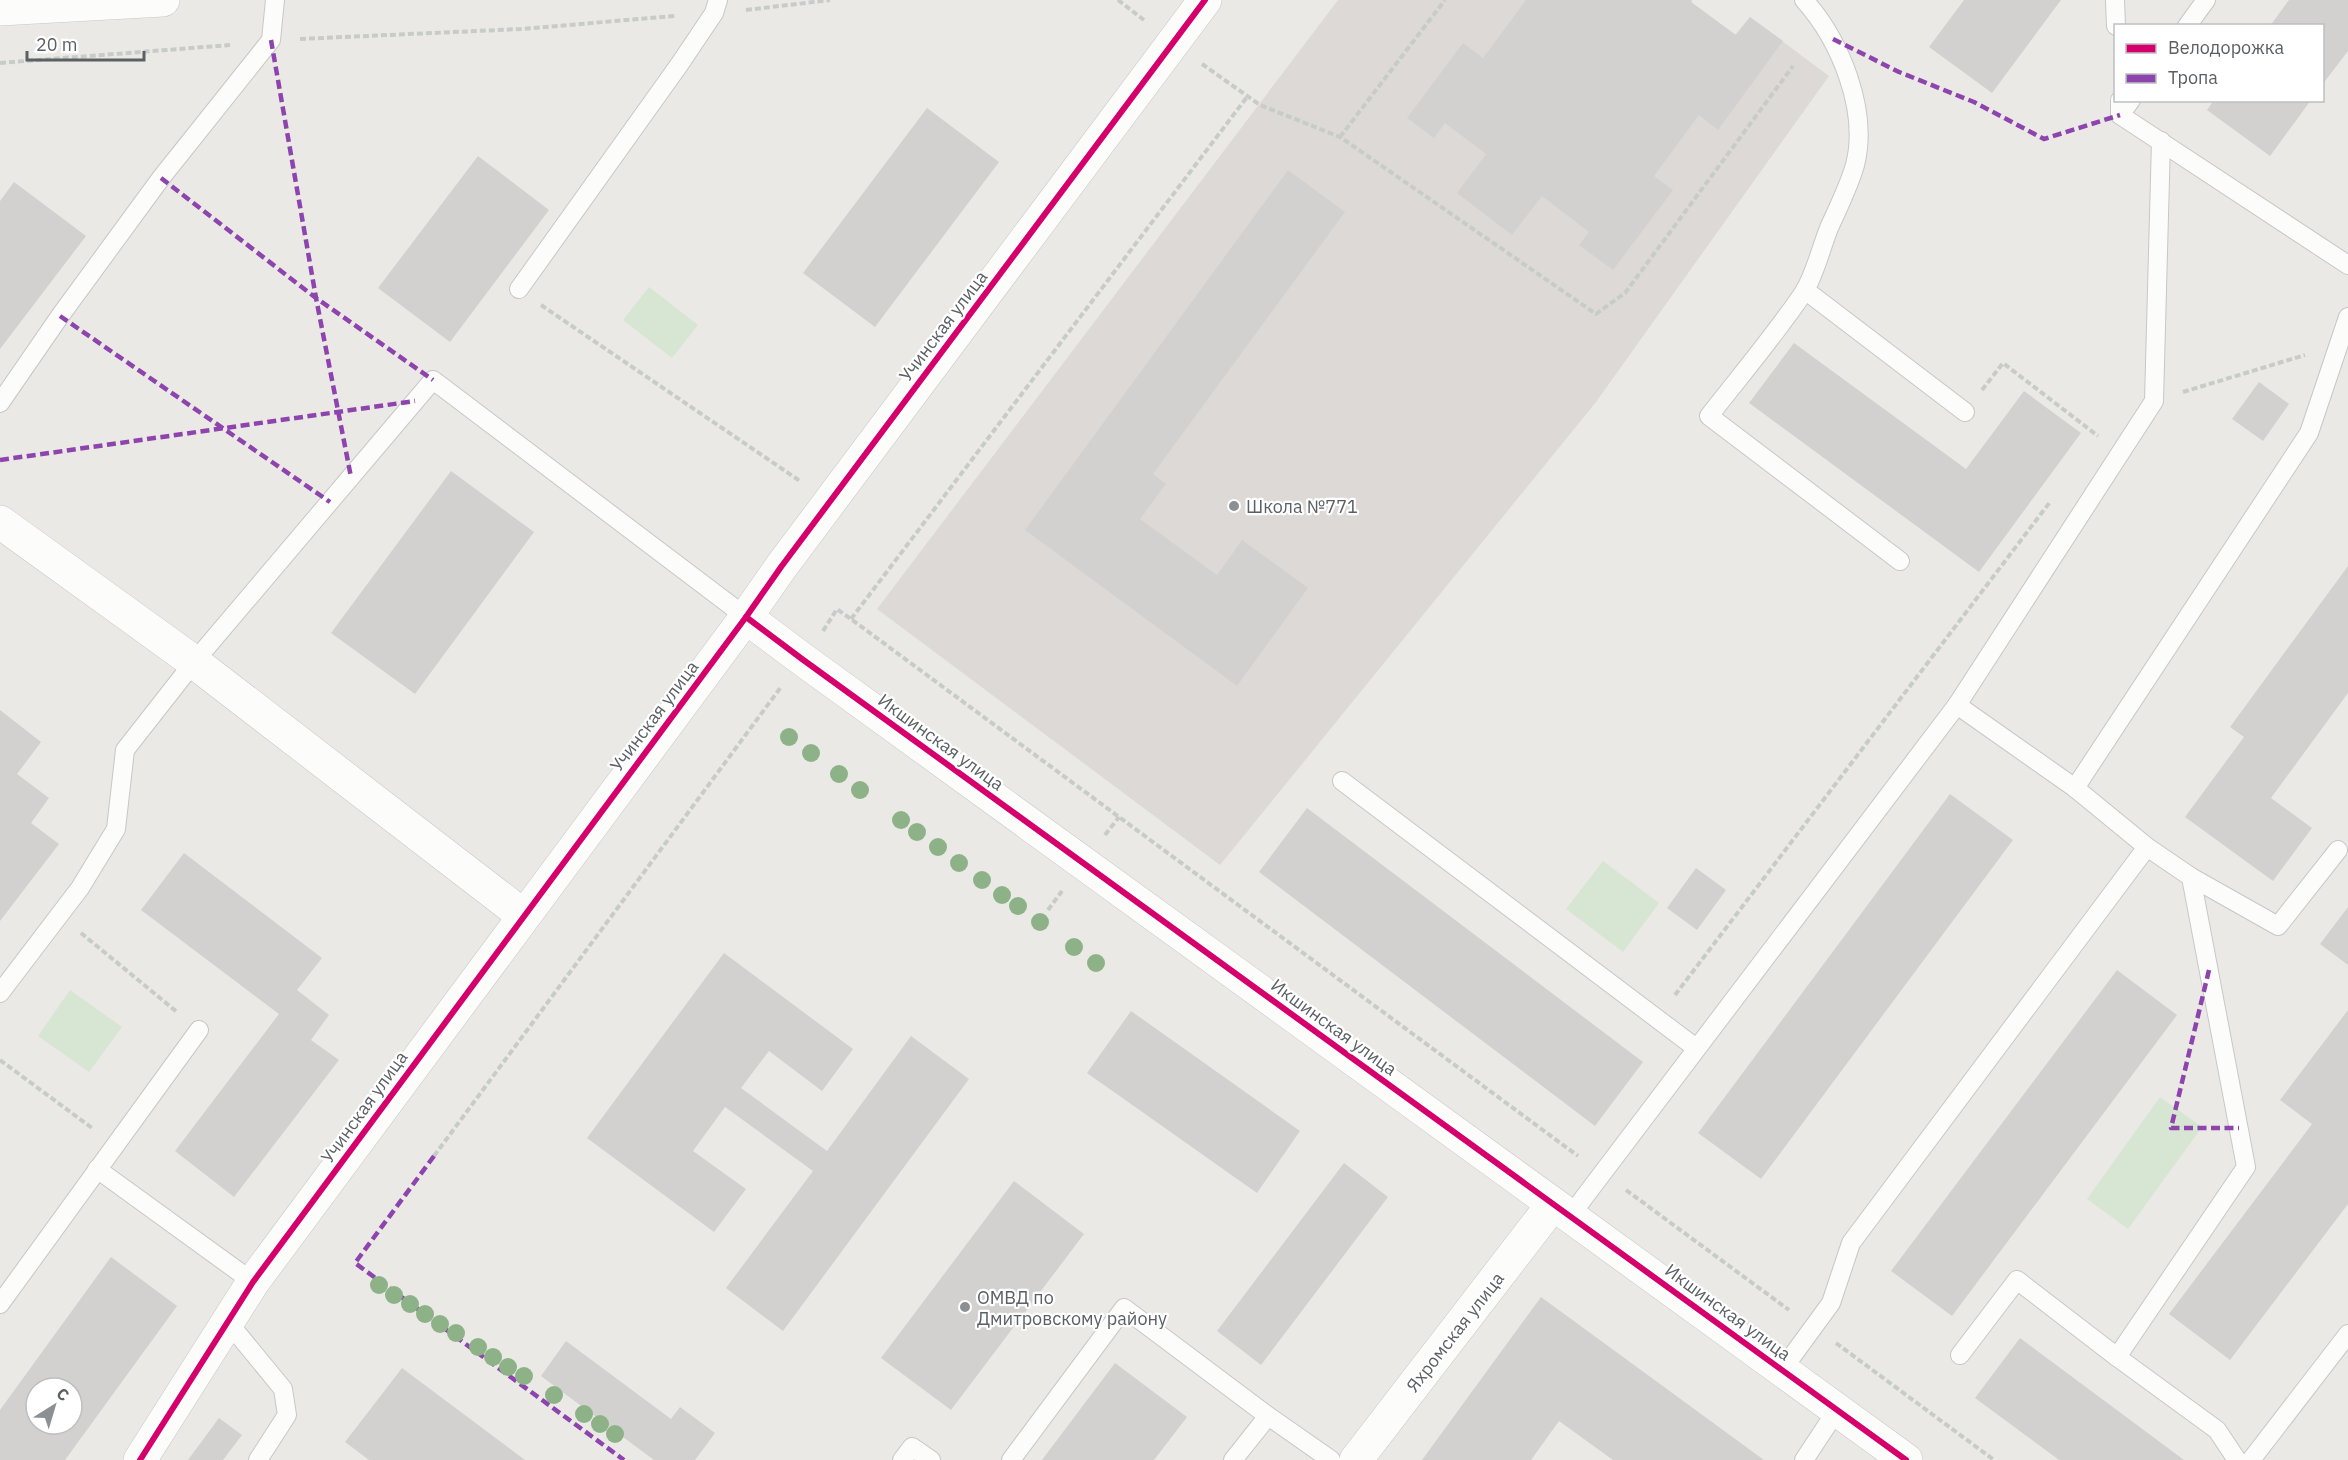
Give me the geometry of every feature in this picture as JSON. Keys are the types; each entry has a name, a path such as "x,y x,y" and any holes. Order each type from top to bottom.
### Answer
{"street":[{"path":"0,9 164,0"},
{"name":"Учинская улица","path":"140,1460 253,1282 781,567 1205,0"},
{"path":"0,522 194,662 524,916"},
{"name":"Икшинская улица","path":"746,617 1906,1460"},
{"name":"Яхромская улица","path":"1356,1460 1561,1210"}],"lane":[{"path":"0,403 60,316 161,178 272,40 275,0"},
{"path":"1804,0 1817,14 1833,39 1848,75 1857,130 1855,164 1805,290 1710,416 1900,561"},
{"path":"2115,0 2116,24"},
{"path":"2188,24 2206,0"},
{"path":"519,289 679,65 716,6"},
{"path":"2124,105 2161,141 2348,265"},
{"path":"1561,1210 1696,1048 1957,705 2154,401 2161,141"},
{"path":"1805,290 1965,412"},
{"path":"2075,788 2309,433 2348,317"},
{"path":"0,993 80,888 116,829 125,750 194,662 433,380 746,617"},
{"path":"1957,705 2075,788 2147,847 2191,877 2278,926 2338,850"},
{"path":"1342,781 1696,1048"},
{"path":"1782,1370 1831,1303 1851,1243 2147,847"},
{"path":"2117,1357 2246,1167 2191,877"},
{"path":"0,1304 199,1030"},
{"path":"97,1169 253,1282"},
{"path":"1960,1355 2017,1280 2217,1430 2237,1460"},
{"path":"1011,1460 1125,1308 1268,1416 1331,1460"},
{"path":"228,1322 283,1389 287,1416 258,1460"},
{"path":"2251,1460 2348,1334"},
{"path":"1804,1460 1837,1410"},
{"path":"1233,1460 1268,1416"},
{"path":"902,1460 912,1447 931,1460"}],"path":[{"path":"0,63 272,40 521,29 716,6 830,0"},
{"path":"1118,0 1149,24"},
{"path":"1340,137 1445,0"},
{"path":"1199,62 1260,105 1340,137 1596,314 1625,293 1793,66"},
{"path":"851,619 1246,97"},
{"path":"519,289 806,485"},
{"path":"2154,401 2339,344"},
{"path":"1965,412 2003,363 2100,437 2092,447"},
{"path":"1657,1018 2056,494"},
{"path":"817,639 837,609 1578,1156"},
{"path":"434,1156 783,684"},
{"path":"1048,910 1064,888"},
{"path":"59,915 199,1030"},
{"path":"0,1060 115,1144"},
{"path":"1625,1189 1793,1312"},
{"path":"1833,1341 1994,1460"}],"shaded area":[{"name":"Школа №771","path":"1338,0 1692,0 1691,2 1735,35 1750,17 1829,76 1596,402 1220,865 877,609"}],"green space":[{"path":"649,287 698,325 672,358 623,320"},
{"path":"1603,861 1659,903 1623,952 1566,909"},
{"path":"70,990 122,1027 89,1072 38,1036"},
{"path":"2160,1097 2202,1127 2128,1229 2087,1199"}],"building":[{"path":"1526,0 1692,0 1691,2 1736,35 1750,17 1783,41 1718,130 1699,115 1654,176 1673,190 1613,270 1579,245 1589,232 1542,196 1512,235 1457,193 1486,154 1445,123 1434,138 1407,118 1463,43 1483,58"},
{"path":"1964,0 2061,0 1992,93 1929,47"},
{"path":"2289,0 2348,0 2348,51 2324,82 2324,24 2271,24"},
{"path":"2213,102 2310,102 2270,156 2207,110"},
{"path":"927,108 999,162 875,327 803,273"},
{"path":"478,156 549,210 450,342 378,288"},
{"path":"1288,170 1345,212 1153,474 1166,484 1140,519 1217,575 1242,540 1308,588 1237,686 1025,530"},
{"path":"14,182 86,236 0,349 0,201"},
{"path":"1794,343 1966,469 2024,391 2081,433 1979,572 1749,403"},
{"path":"2259,382 2289,404 2263,441 2232,419"},
{"path":"451,471 534,532 415,694 331,633"},
{"path":"2348,566 2348,693 2271,798 2312,828 2273,881 2185,817 2244,737 2230,727"},
{"path":"0,710 41,742 17,774 49,798 31,823 59,844 0,921"},
{"path":"1950,794 2013,840 1761,1179 1698,1133"},
{"path":"1307,808 1643,1062 1595,1126 1259,872"},
{"path":"184,853 322,958 297,990 329,1015 311,1040 339,1060 234,1197 175,1151 279,1014 141,910"},
{"path":"1696,868 1726,890 1697,930 1667,908"},
{"path":"2348,907 2348,965 2320,944"},
{"path":"724,953 853,1049 822,1091 769,1051 741,1088 827,1151 911,1036 969,1079 783,1331 726,1288 813,1171 725,1107 693,1151 746,1189 714,1232 587,1138"},
{"path":"2117,970 2177,1015 1952,1316 1891,1271"},
{"path":"2348,1010 2348,1204 2230,1360 2169,1314 2312,1124 2280,1100"},
{"path":"1131,1011 1300,1131 1257,1193 1087,1073"},
{"path":"1344,1163 1388,1197 1261,1365 1217,1331"},
{"path":"1014,1181 1084,1234 951,1410 881,1358"},
{"path":"111,1257 177,1306 84,1434 84,1376 25,1376"},
{"path":"1541,1297 1764,1460 1613,1460 1559,1421 1531,1460 1422,1460"},
{"path":"2020,1338 2184,1460 2059,1460 1975,1398"},
{"path":"566,1341 671,1419 680,1407 715,1433 695,1460 654,1460 541,1376"},
{"path":"1115,1363 1187,1417 1154,1460 1042,1460"},
{"path":"402,1368 525,1460 369,1460 345,1442"},
{"path":"24,1377 24,1436 82,1436 65,1460 0,1460 0,1410"},
{"path":"219,1418 242,1435 223,1460 188,1460"}],"marked path":[{"path":"1833,39 1899,72 1974,102 2044,139 2120,115"},
{"path":"271,40 316,298 351,477"},
{"path":"161,178 316,298 433,380"},
{"path":"60,316 330,502"},
{"path":"0,460 415,401"},
{"path":"2209,970 2171,1128 2239,1128"},
{"path":"434,1156 355,1263 624,1460"}],"cycle path":[{"path":"140,1460 253,1282 781,567 1205,0"},
{"path":"746,617 1906,1460"}],"place":[{"name":"Школа №771","path":"1234,506"},
{"name":"ОМВД по Дмитровскому району","path":"965,1307"}]}
